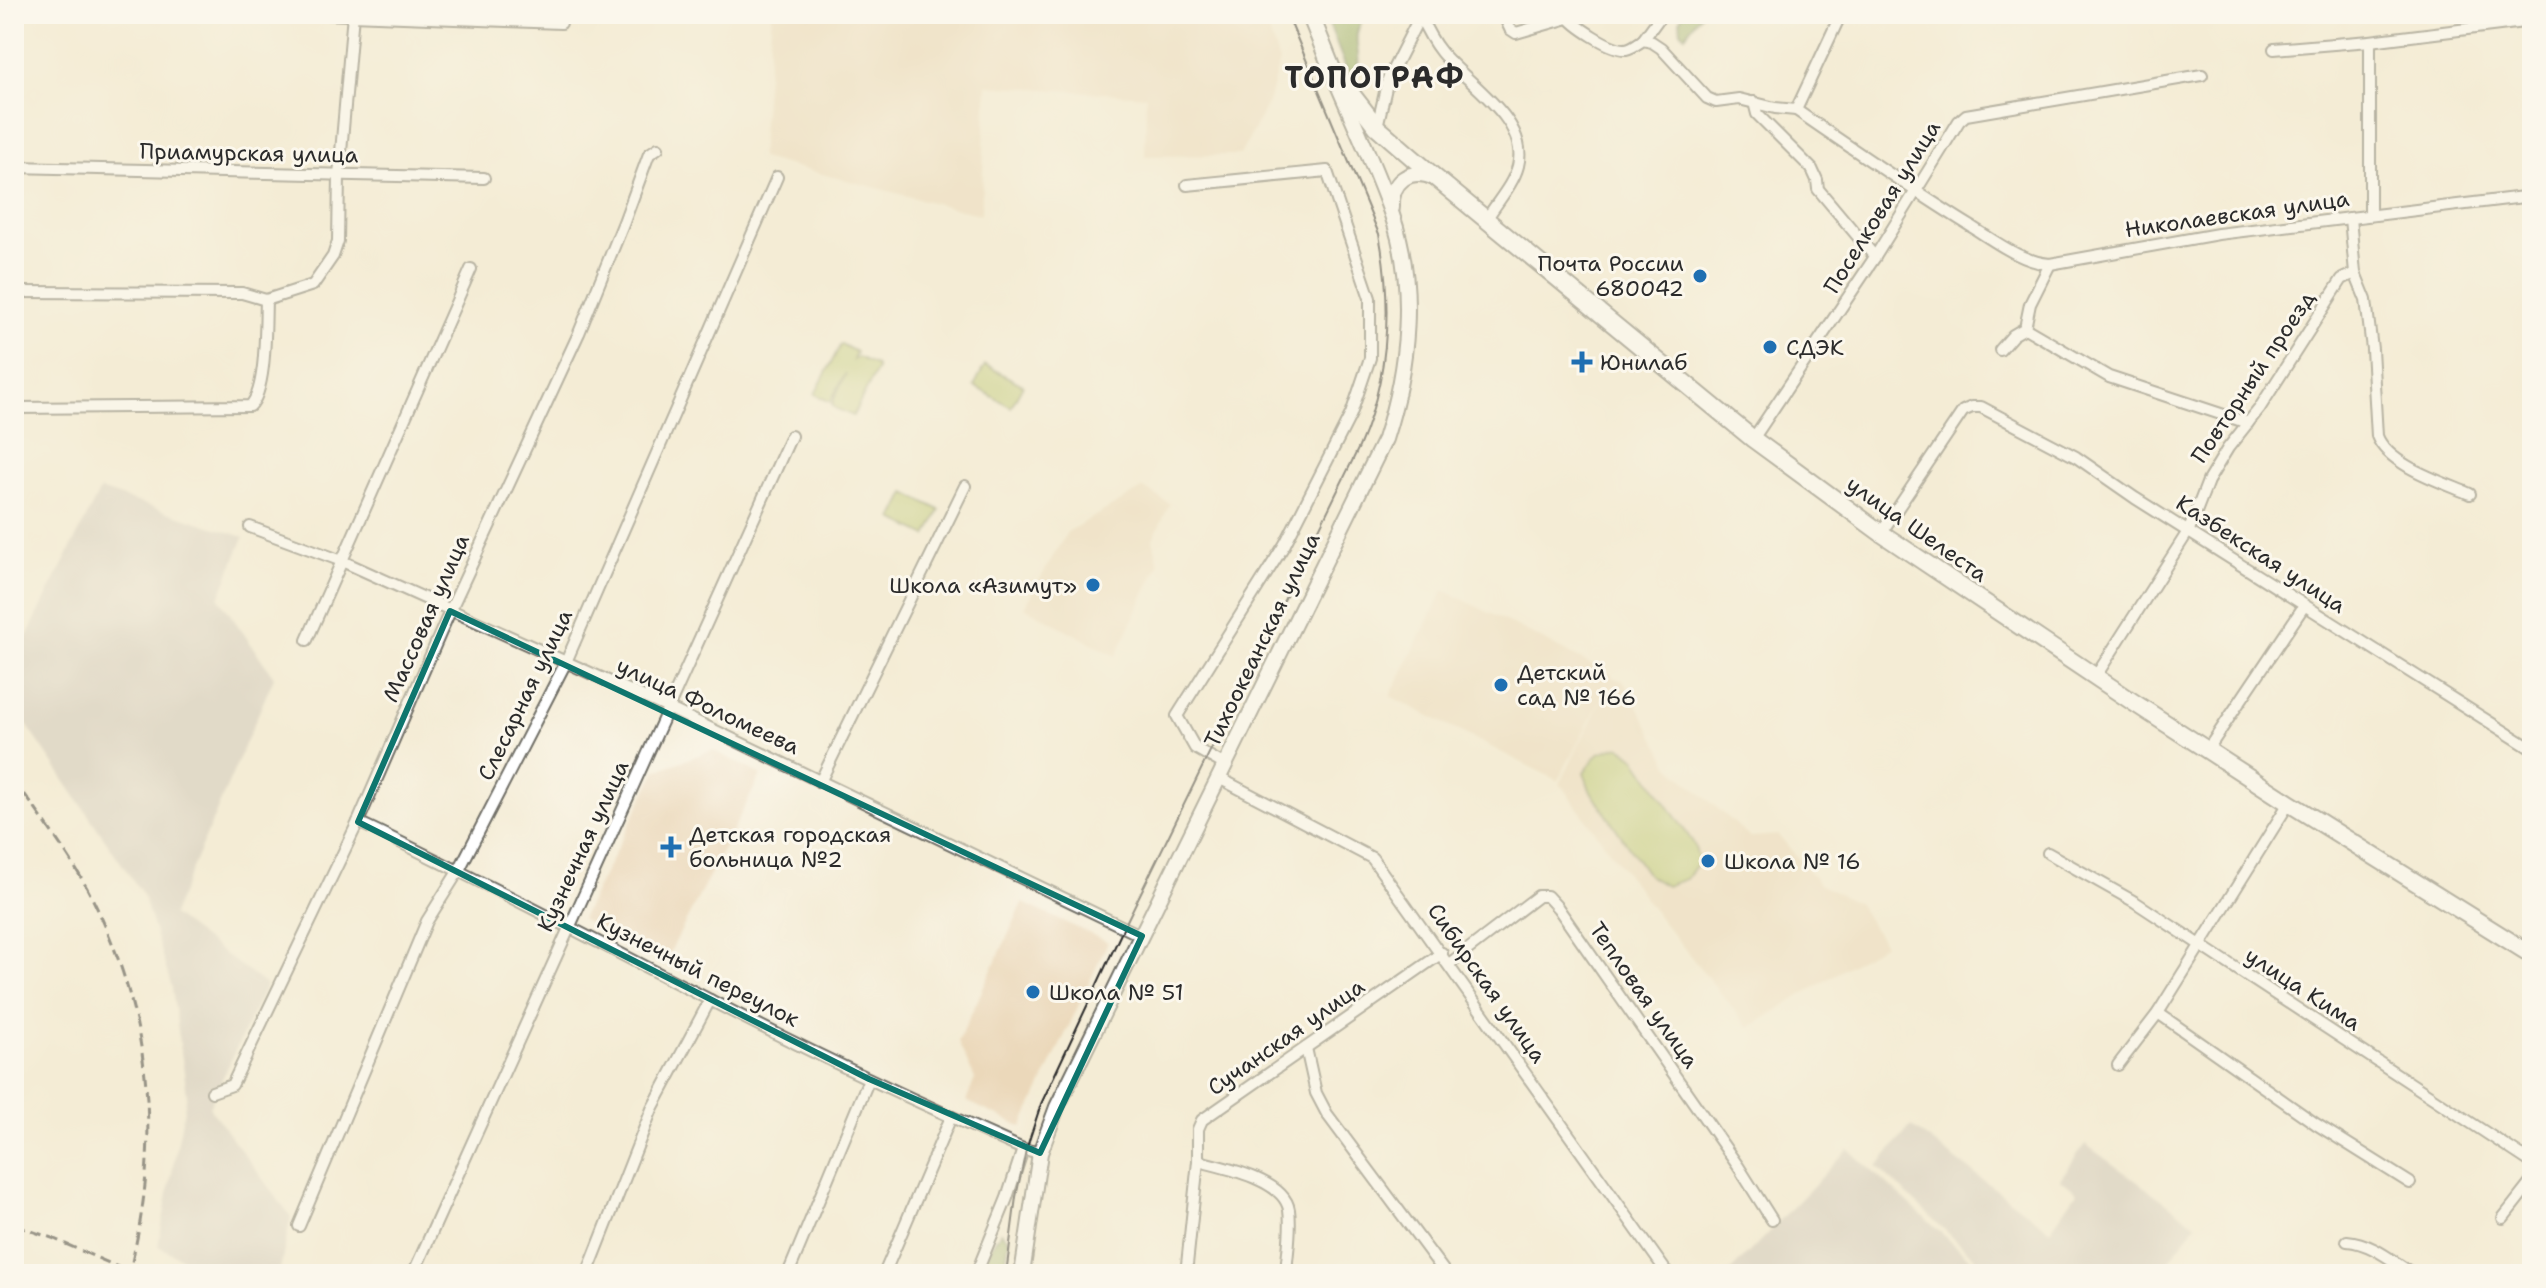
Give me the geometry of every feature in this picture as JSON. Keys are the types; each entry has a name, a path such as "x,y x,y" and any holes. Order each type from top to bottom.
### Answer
{"main road":[{"name":"Тихоокеанская улица","path":"1022,1274 1040,1153 1057,1107 1385,439 1394,412 1403,364 1406,322 1404,266 1393,217 1310,14"},
{"name":"улица Шелеста","path":"1332,69 1377,127 1753,439 1881,533 2096,676 2289,803 2532,955"},
{"path":"1393,217 1391,198 1397,184 1410,174 1424,173 1437,179"}],"street":[{"path":"326,14 561,23"},
{"path":"14,292 242,293 266,300 313,285 333,256 338,241 339,175 352,14"},
{"path":"1503,14 1510,29 1516,33 1567,16 1616,48 1633,46 1643,40 1662,14"},
{"path":"2469,14 2469,29"},
{"path":"1377,127 1388,79 1419,15"},
{"path":"1419,15 1442,53 1507,118 1517,138 1519,163 1486,220"},
{"path":"1796,110 1839,15"},
{"path":"2274,49 2370,41 2532,21"},
{"path":"1643,40 1656,44 1707,98 1716,102 1731,99 1796,110 1915,192 2013,252 2040,264 2050,264 2030,304 2025,328 2013,335 2000,350"},
{"path":"2370,41 2370,215"},
{"name":"Поселковая улица","path":"1753,439 1875,257 1959,121 1966,115 2202,75"},
{"path":"1754,102 1757,114 1812,169 1818,189 1875,257"},
{"name":"Массовая улица","path":"212,1092 232,1085 358,822 450,611 579,333 649,154 658,148"},
{"name":"Приамурская улица","path":"14,167 484,178"},
{"name":"Сибирская улица","path":"1187,185 1327,171 1370,298 1370,358 1351,414 1285,544 1177,716 1195,748 1222,772 1372,858 1668,1274"},
{"name":"Слесарная улица","path":"299,1226 427,921 459,870 566,662 777,177"},
{"name":"Николаевская улица","path":"2050,264 2218,234 2532,196"},
{"path":"2350,218 2355,273 2366,300 2377,436 2381,446 2396,459 2470,494"},
{"path":"307,640 471,269"},
{"name":"Повторный проезд","path":"2096,676 2189,530 2208,481 2342,279 2355,273"},
{"path":"14,408 250,406 256,401 260,382 266,300"},
{"path":"2025,328 2109,377 2248,423"},
{"name":"Казбекская улица","path":"1881,533 1963,411 1981,407 2076,457 2135,498 2532,749"},
{"name":"Кузнечная улица","path":"413,1274 791,436"},
{"path":"820,782 965,486"},
{"name":"улица Фоломеева","path":"250,527 342,561 668,708 1142,936"},
{"path":"2208,749 2304,606"},
{"path":"2118,1065 2158,1013 2289,803"},
{"name":"Кузнечный переулок","path":"358,822 569,925 869,1079 1023,1149 1040,1153"},
{"name":"улица Кима","path":"2048,853 2135,902 2532,1163"},
{"name":"Тепловая улица","path":"1449,964 1538,896 1547,896 1657,1049 1772,1220"},
{"name":"Сучанская улица","path":"1186,1274 1198,1161 1198,1129 1202,1120 1442,953"},
{"path":"587,1274 652,1109 710,1000"},
{"path":"2158,1013 2316,1124 2410,1183"},
{"path":"1306,1048 1316,1093 1327,1114 1446,1274"},
{"path":"788,1274 869,1079"},
{"path":"884,1274 951,1117"},
{"path":"976,1274 1023,1149"},
{"path":"1198,1161 1264,1182 1282,1196 1289,1208 1286,1274"},
{"path":"2503,1218 2532,1181"},
{"path":"2347,1241 2369,1247 2413,1274"}],"highlighted area":[{"path":"450,611 1142,936 1040,1153 869,1079 358,822"}],"shaded area":[{"path":"772,14 1264,14 1279,62 1268,103 1240,155 1145,156 1146,96 987,85 981,215 760,158"},
{"name":"Школа «Азимут»","path":"1144,488 1170,504 1153,539 1159,564 1116,656 1024,607 1067,532"},
{"path":"100,490 244,537 219,598 274,677 172,915 266,985 209,1107 291,1217 279,1274 212,1274 158,1246 187,1094 172,988 143,895 14,706 14,662"},
{"name":"Школа № 16","path":"1444,590 1624,681 1670,766 1750,837 1779,835 1819,884 1858,904 1884,944 1749,1028 1660,919 1560,784 1612,678 1558,781 1390,696"},
{"name":"Детская городская больница №2","path":"713,750 761,775 665,962 581,919 657,770"},
{"name":"Школа № 51","path":"1023,903 1108,942 1022,1127 966,1101 975,1079 958,1042"},
{"path":"1911,1126 2050,1230 2077,1192 2060,1179 2085,1144 2196,1224 2159,1274 1992,1274 1877,1167"},
{"path":"1849,1150 1987,1274 1728,1274"}],"green space":[{"path":"1325,14 1368,14 1358,30 1358,67 1355,74 1349,73 1346,68"},
{"path":"1683,14 1701,14 1685,35 1681,32"},
{"path":"841,344 856,352 853,360 858,357 877,369 853,416 832,404 846,373 830,402 815,394"},
{"path":"985,365 1023,385 1011,407 974,386"},
{"path":"906,493 940,510 927,536 893,519"},
{"path":"1619,746 1636,759 1694,844 1699,862 1686,879 1666,886 1648,875 1590,790 1584,772 1599,753"},
{"path":"1001,1232 1009,1240 1004,1274 978,1274 989,1250"}],"tram line":[{"path":"1006,1274 1016,1197 1026,1150 1041,1104 1124,927 1359,447 1377,395 1387,316 1379,234 1287,14"}],"railway":[{"path":"14,779 88,890 110,937 138,1031 148,1126 140,1224 129,1274"},
{"path":"14,1225 134,1274"}],"place":[{"name":"Почта России 680042","path":"1700,276"},
{"name":"СДЭК","path":"1770,347"},
{"name":"Юнилаб","path":"1582,362"},
{"name":"Школа «Азимут»","path":"1093,585"},
{"name":"Детский сад № 166","path":"1501,685"},
{"name":"Детская городская больница №2","path":"671,847"},
{"name":"Школа № 16","path":"1708,861"},
{"name":"Школа № 51","path":"1033,992"}],"district":[{"name":"ТОПОГРАФ","path":"1375,77"}]}
